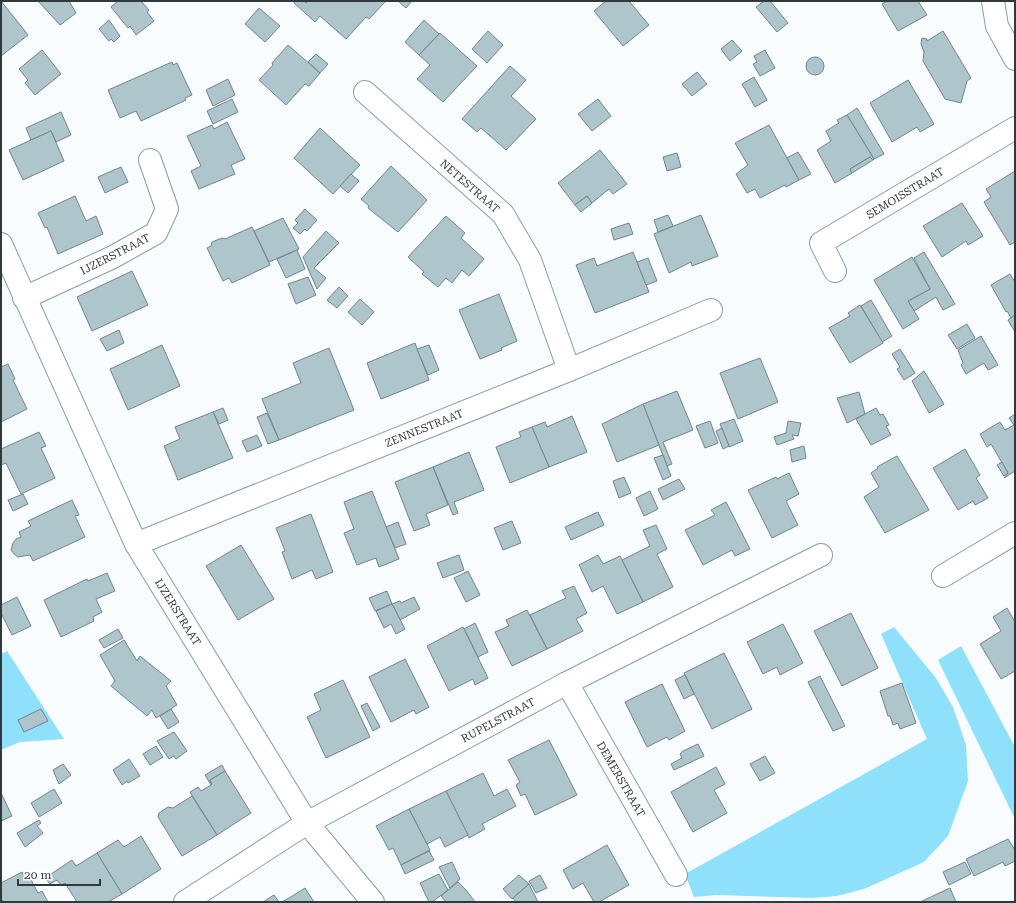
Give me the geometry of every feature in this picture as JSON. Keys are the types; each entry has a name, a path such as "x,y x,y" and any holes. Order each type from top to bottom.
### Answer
{"street":[{"path":"993,1 997,26 1013,50"},
{"name":"NETESTRAAT","path":"365,92 503,214 530,260 569,370"},
{"name":"SEMOISSTRAAT","path":"835,271 821,243 1015,128"},
{"name":"IJZERSTRAAT","path":"24,298 113,257 156,233 167,209 150,160"},
{"name":"IJZERSTRAAT","path":"1,244 136,544 308,823 373,902"},
{"name":"ZENNESTRAAT","path":"136,544 569,370 711,310"},
{"path":"943,576 1015,533"},
{"name":"RUPELSTRAAT","path":"185,902 308,823 567,683 821,555"},
{"name":"DEMERSTRAAT","path":"567,683 676,875"}],"shaded area":[{"path":"894,627 936,678 953,707 966,745 968,781 948,836 924,862 864,889 837,896 812,898 717,895 694,897 685,874 927,739 881,634"},
{"path":"961,646 1015,747 1015,819 938,660"},
{"path":"7,651 64,739 20,742 1,750 1,654"}],"building":[{"path":"1,1 28,35 1,56"},
{"path":"38,1 69,1 76,13 60,25"},
{"path":"118,1 141,1 149,10 147,12 154,21 136,35 130,26 128,28 111,7"},
{"path":"295,1 304,1 306,3 308,1 386,1 369,19 366,17 346,39 320,16 315,22 294,3"},
{"path":"398,1 412,1 406,8"},
{"path":"606,1 629,1 649,25 623,46 594,11"},
{"path":"764,1 770,1 788,23 777,32 756,7"},
{"path":"887,1 918,1 927,15 898,31 882,4"},
{"path":"259,8 280,26 265,42 245,24"},
{"path":"109,20 120,36 114,42 111,39 109,41 99,29"},
{"path":"424,20 439,34 419,55 405,42"},
{"path":"488,31 503,45 487,63 472,49"},
{"path":"943,31 971,78 967,81 961,103 945,99 923,61 924,52 921,44 922,38 927,39 927,41"},
{"path":"440,33 477,66 443,102 417,79 430,65 419,55"},
{"path":"732,40 742,51 730,61 721,49"},
{"path":"288,45 320,73 309,86 305,84 286,105 259,80 273,65 272,63"},
{"path":"42,50 61,74 35,95 25,83 28,80 19,69"},
{"path":"765,50 775,68 760,76 753,64 757,62 754,56"},
{"path":"316,54 328,64 320,73 308,62"},
{"path":"815,57 821,60 824,66 821,72 815,75 809,72 806,66 809,60"},
{"path":"172,62 173,65 177,63 192,95 185,98 186,100 141,121 136,111 120,118 108,90"},
{"path":"510,66 526,80 511,96 536,119 506,150 481,128 477,132 462,119"},
{"path":"697,72 707,84 692,96 682,84"},
{"path":"754,77 767,100 755,107 742,84"},
{"path":"228,79 235,95 213,106 206,90"},
{"path":"908,80 934,124 920,132 917,127 892,142 870,103"},
{"path":"232,99 238,112 213,124 207,111"},
{"path":"598,99 611,116 592,131 578,114"},
{"path":"857,108 884,154 874,159 847,115"},
{"path":"61,112 71,135 56,142 51,131 31,140 26,128"},
{"path":"847,115 874,159 873,160 870,157 850,169 852,173 835,183 817,150 831,141 826,131 839,123 837,120"},
{"path":"227,122 245,159 231,165 235,174 199,189 191,171 201,166 187,136 212,125 214,129"},
{"path":"769,125 799,180 786,187 785,185 760,198 755,189 747,193 736,174 748,165 735,143"},
{"path":"320,128 360,165 333,194 294,158"},
{"path":"51,131 64,161 23,180 9,150"},
{"path":"600,150 627,184 613,194 609,189 592,203 587,196 575,205 558,183"},
{"path":"798,152 811,174 799,180 787,158"},
{"path":"677,153 681,167 667,171 663,157"},
{"path":"870,157 873,160 852,173 850,169"},
{"path":"391,166 427,200 398,232 368,208 369,206 361,199"},
{"path":"121,167 128,182 105,193 98,177"},
{"path":"1015,171 1015,242 1010,245 984,202 991,197 986,189"},
{"path":"351,174 359,181 348,193 340,186"},
{"path":"75,196 86,221 96,216 103,234 58,254 47,227 45,228 38,213"},
{"path":"587,196 592,203 581,212 575,205"},
{"path":"962,203 983,236 968,245 966,241 942,257 923,226"},
{"path":"305,209 317,220 307,231 305,229 300,234 293,228 298,223 295,220"},
{"path":"668,215 673,226 658,232 654,220"},
{"path":"701,215 718,256 692,266 691,262 669,273 654,234"},
{"path":"446,216 465,233 461,238 484,259 469,276 462,270 452,283 446,278 438,287 422,274 424,272 408,257"},
{"path":"283,218 299,249 269,262 254,231"},
{"path":"629,223 633,234 614,240 611,229"},
{"path":"252,227 270,265 232,283 229,278 223,281 207,248 211,246 212,242 222,238 225,239"},
{"path":"326,231 339,243 314,268 326,278 317,289 303,257"},
{"path":"297,250 305,269 286,278 277,259"},
{"path":"633,252 649,292 595,313 576,265 594,258 597,266"},
{"path":"924,252 955,304 943,310 936,297 914,311 908,301 930,289 914,258"},
{"path":"912,257 930,289 908,301 919,319 903,329 874,280"},
{"path":"648,258 657,281 646,285 637,262"},
{"path":"132,271 148,305 92,331 77,297"},
{"path":"1010,274 1015,282 1015,315 1011,318 991,285"},
{"path":"308,277 316,295 296,304 288,284"},
{"path":"339,287 348,296 337,308 327,300"},
{"path":"499,294 517,341 501,348 502,350 480,359 459,310"},
{"path":"360,299 374,312 362,325 348,312"},
{"path":"871,300 892,336 882,342 861,306"},
{"path":"860,305 883,343 850,363 829,328 850,316 848,313"},
{"path":"1015,315 1015,332 1008,320"},
{"path":"967,324 975,338 957,349 948,335"},
{"path":"119,330 124,343 107,351 100,339"},
{"path":"981,336 998,365 988,370 984,363 966,374 961,365 963,363 958,350"},
{"path":"415,343 429,380 381,399 367,363"},
{"path":"162,345 180,386 128,410 110,369"},
{"path":"429,345 439,370 428,375 417,349"},
{"path":"329,348 354,410 279,440 262,399 301,383 293,363"},
{"path":"900,349 915,373 904,380 897,369 900,367 892,354"},
{"path":"760,358 778,402 738,419 720,373"},
{"path":"8,364 15,379 13,380 27,409 1,422 1,367"},
{"path":"924,371 944,404 929,413 912,381"},
{"path":"677,391 693,430 663,442 672,464 667,466 643,404"},
{"path":"859,392 865,414 847,423 837,398"},
{"path":"643,404 659,445 617,462 602,424"},
{"path":"223,408 228,420 219,424 213,412"},
{"path":"876,408 880,415 883,414 889,425 886,426 891,435 871,445 856,419"},
{"path":"213,412 233,458 178,480 164,446 180,439 175,427"},
{"path":"267,413 279,440 268,444 257,417"},
{"path":"1015,414 1015,471 1004,478 1008,473 991,444 987,447 980,434 1000,422 1005,430 1014,425 1009,418"},
{"path":"572,416 587,452 549,467 532,427 545,422 547,427"},
{"path":"734,419 743,441 729,447 720,424"},
{"path":"710,421 718,443 705,448 696,426"},
{"path":"788,421 801,423 798,436 792,435 794,439 777,445 774,437 786,433"},
{"path":"532,427 549,467 510,483 496,447 521,437 519,432"},
{"path":"722,428 729,446 723,449 716,431"},
{"path":"39,432 46,446 41,448 55,478 21,494 6,463 1,465 1,449"},
{"path":"257,435 262,446 247,452 242,441"},
{"path":"804,446 806,458 792,462 790,450"},
{"path":"965,449 980,475 976,478 988,498 975,505 973,501 958,510 933,468"},
{"path":"469,452 484,490 454,502 458,513 453,515 433,467"},
{"path":"663,455 671,476 663,480 654,458"},
{"path":"897,456 929,510 885,533 864,497 879,487 871,473 878,468 877,467"},
{"path":"1002,462 1008,473 1004,476 997,465"},
{"path":"433,467 448,505 426,514 430,525 414,531 395,482"},
{"path":"789,473 799,494 786,501 798,525 772,538 748,490 776,477 777,479"},
{"path":"624,477 631,493 619,498 613,481"},
{"path":"679,479 685,489 663,500 658,489"},
{"path":"372,491 399,559 379,567 376,558 357,565 344,533 354,529 344,502"},
{"path":"650,491 658,509 644,516 636,498"},
{"path":"23,494 28,504 13,511 8,500"},
{"path":"72,500 79,515 75,516 85,537 33,561 30,555 18,557 14,554 11,550 13,543 16,539 21,537 19,532 31,526 28,521"},
{"path":"726,502 750,549 735,556 732,550 703,565 685,530 715,515 711,510"},
{"path":"598,512 604,525 571,540 565,527"},
{"path":"311,514 333,572 316,579 312,570 292,579 282,552 285,551 276,528"},
{"path":"512,521 521,543 503,550 494,528"},
{"path":"398,522 406,544 395,548 386,527"},
{"path":"656,525 667,549 657,554 673,587 643,602 622,560 650,546 643,530"},
{"path":"241,545 274,599 238,620 206,566"},
{"path":"459,555 464,570 443,578 437,563"},
{"path":"598,555 603,564 620,556 643,602 617,614 603,586 592,592 579,565"},
{"path":"468,571 480,595 466,602 454,578"},
{"path":"107,573 115,591 96,599 102,612 93,617 94,621 61,637 44,600 87,579 88,581"},
{"path":"574,586 587,613 576,619 583,631 547,649 530,615 566,598 562,591"},
{"path":"387,591 392,604 375,611 369,598"},
{"path":"17,597 31,626 12,635 1,613 1,605"},
{"path":"414,597 420,609 400,620 392,604 400,601 401,603"},
{"path":"392,604 405,629 396,634 391,624 384,628 376,611"},
{"path":"1007,608 1015,622 1015,671 1001,679 980,644 1001,631 993,617"},
{"path":"527,610 547,649 512,666 495,632 509,626 506,620"},
{"path":"851,613 878,668 842,686 814,631"},
{"path":"475,623 488,652 478,657 464,629"},
{"path":"783,624 803,663 780,675 777,667 763,674 747,642"},
{"path":"463,627 488,678 475,685 473,679 449,691 427,646"},
{"path":"118,629 123,638 104,648 99,640"},
{"path":"124,640 137,661 140,656 171,681 166,686 177,705 156,718 152,710 147,716 111,686 115,681 100,655"},
{"path":"724,653 752,709 712,729 684,673"},
{"path":"405,659 429,707 416,714 414,710 391,722 369,677"},
{"path":"685,675 694,694 684,699 675,680"},
{"path":"820,676 845,726 833,731 808,682"},
{"path":"343,680 370,737 326,758 307,717 321,710 314,694"},
{"path":"902,683 916,723 900,729 898,723 893,725 890,716 888,716 880,691"},
{"path":"662,684 685,731 669,740 667,737 647,747 625,702"},
{"path":"367,703 380,727 373,731 361,706"},
{"path":"41,709 48,721 24,732 18,720"},
{"path":"171,709 179,722 168,729 160,716"},
{"path":"174,732 187,751 176,759 174,756 169,759 157,741"},
{"path":"549,740 577,795 535,815 525,794 521,796 516,785 520,782 508,760"},
{"path":"698,744 704,756 674,770 671,764 682,758 680,754"},
{"path":"156,746 163,757 150,765 143,754"},
{"path":"765,756 775,773 760,781 750,764"},
{"path":"129,759 140,776 128,783 127,781 122,785 113,770"},
{"path":"63,764 71,775 59,784 53,770"},
{"path":"222,765 225,771 210,780 211,785 205,775"},
{"path":"716,767 725,784 714,790 727,813 693,832 671,792"},
{"path":"225,771 251,813 217,835 190,792 198,787 201,791 211,785 210,780"},
{"path":"483,773 494,796 507,789 516,806 482,824 485,829 469,838 446,791"},
{"path":"54,789 62,803 39,817 31,803"},
{"path":"446,791 468,835 445,847 440,837 427,844 409,809"},
{"path":"1,793 12,816 1,821"},
{"path":"192,796 217,835 182,856 158,817 159,813 168,807 173,808"},
{"path":"409,809 430,850 401,865 393,848 389,850 376,826"},
{"path":"39,820 41,823 37,826 43,833 25,847 17,833"},
{"path":"141,836 161,869 122,894 97,853 118,840 124,847"},
{"path":"1008,839 1015,850 1015,861 1005,866 1003,862 974,876 966,859"},
{"path":"607,845 629,885 599,902 594,902 583,883 573,889 563,870"},
{"path":"429,851 434,860 405,874 401,865"},
{"path":"97,853 122,894 108,902 77,902 65,883 61,885 57,880 50,884 45,878 72,860 76,866"},
{"path":"452,862 460,879 450,888 439,867"},
{"path":"965,862 971,874 949,885 943,872"},
{"path":"22,872 25,878 29,876 38,893 42,891 48,902 3,902 1,898 1,883"},
{"path":"439,874 448,890 432,902 429,902 420,883"},
{"path":"519,875 529,884 512,899 503,889"},
{"path":"540,875 547,888 536,893 529,881"},
{"path":"458,882 475,902 446,902 441,896"},
{"path":"529,884 538,902 516,902 513,898"},
{"path":"305,888 314,902 282,902 289,898"},
{"path":"950,888 956,902 920,902"},
{"path":"274,895 279,902 263,902"}]}
